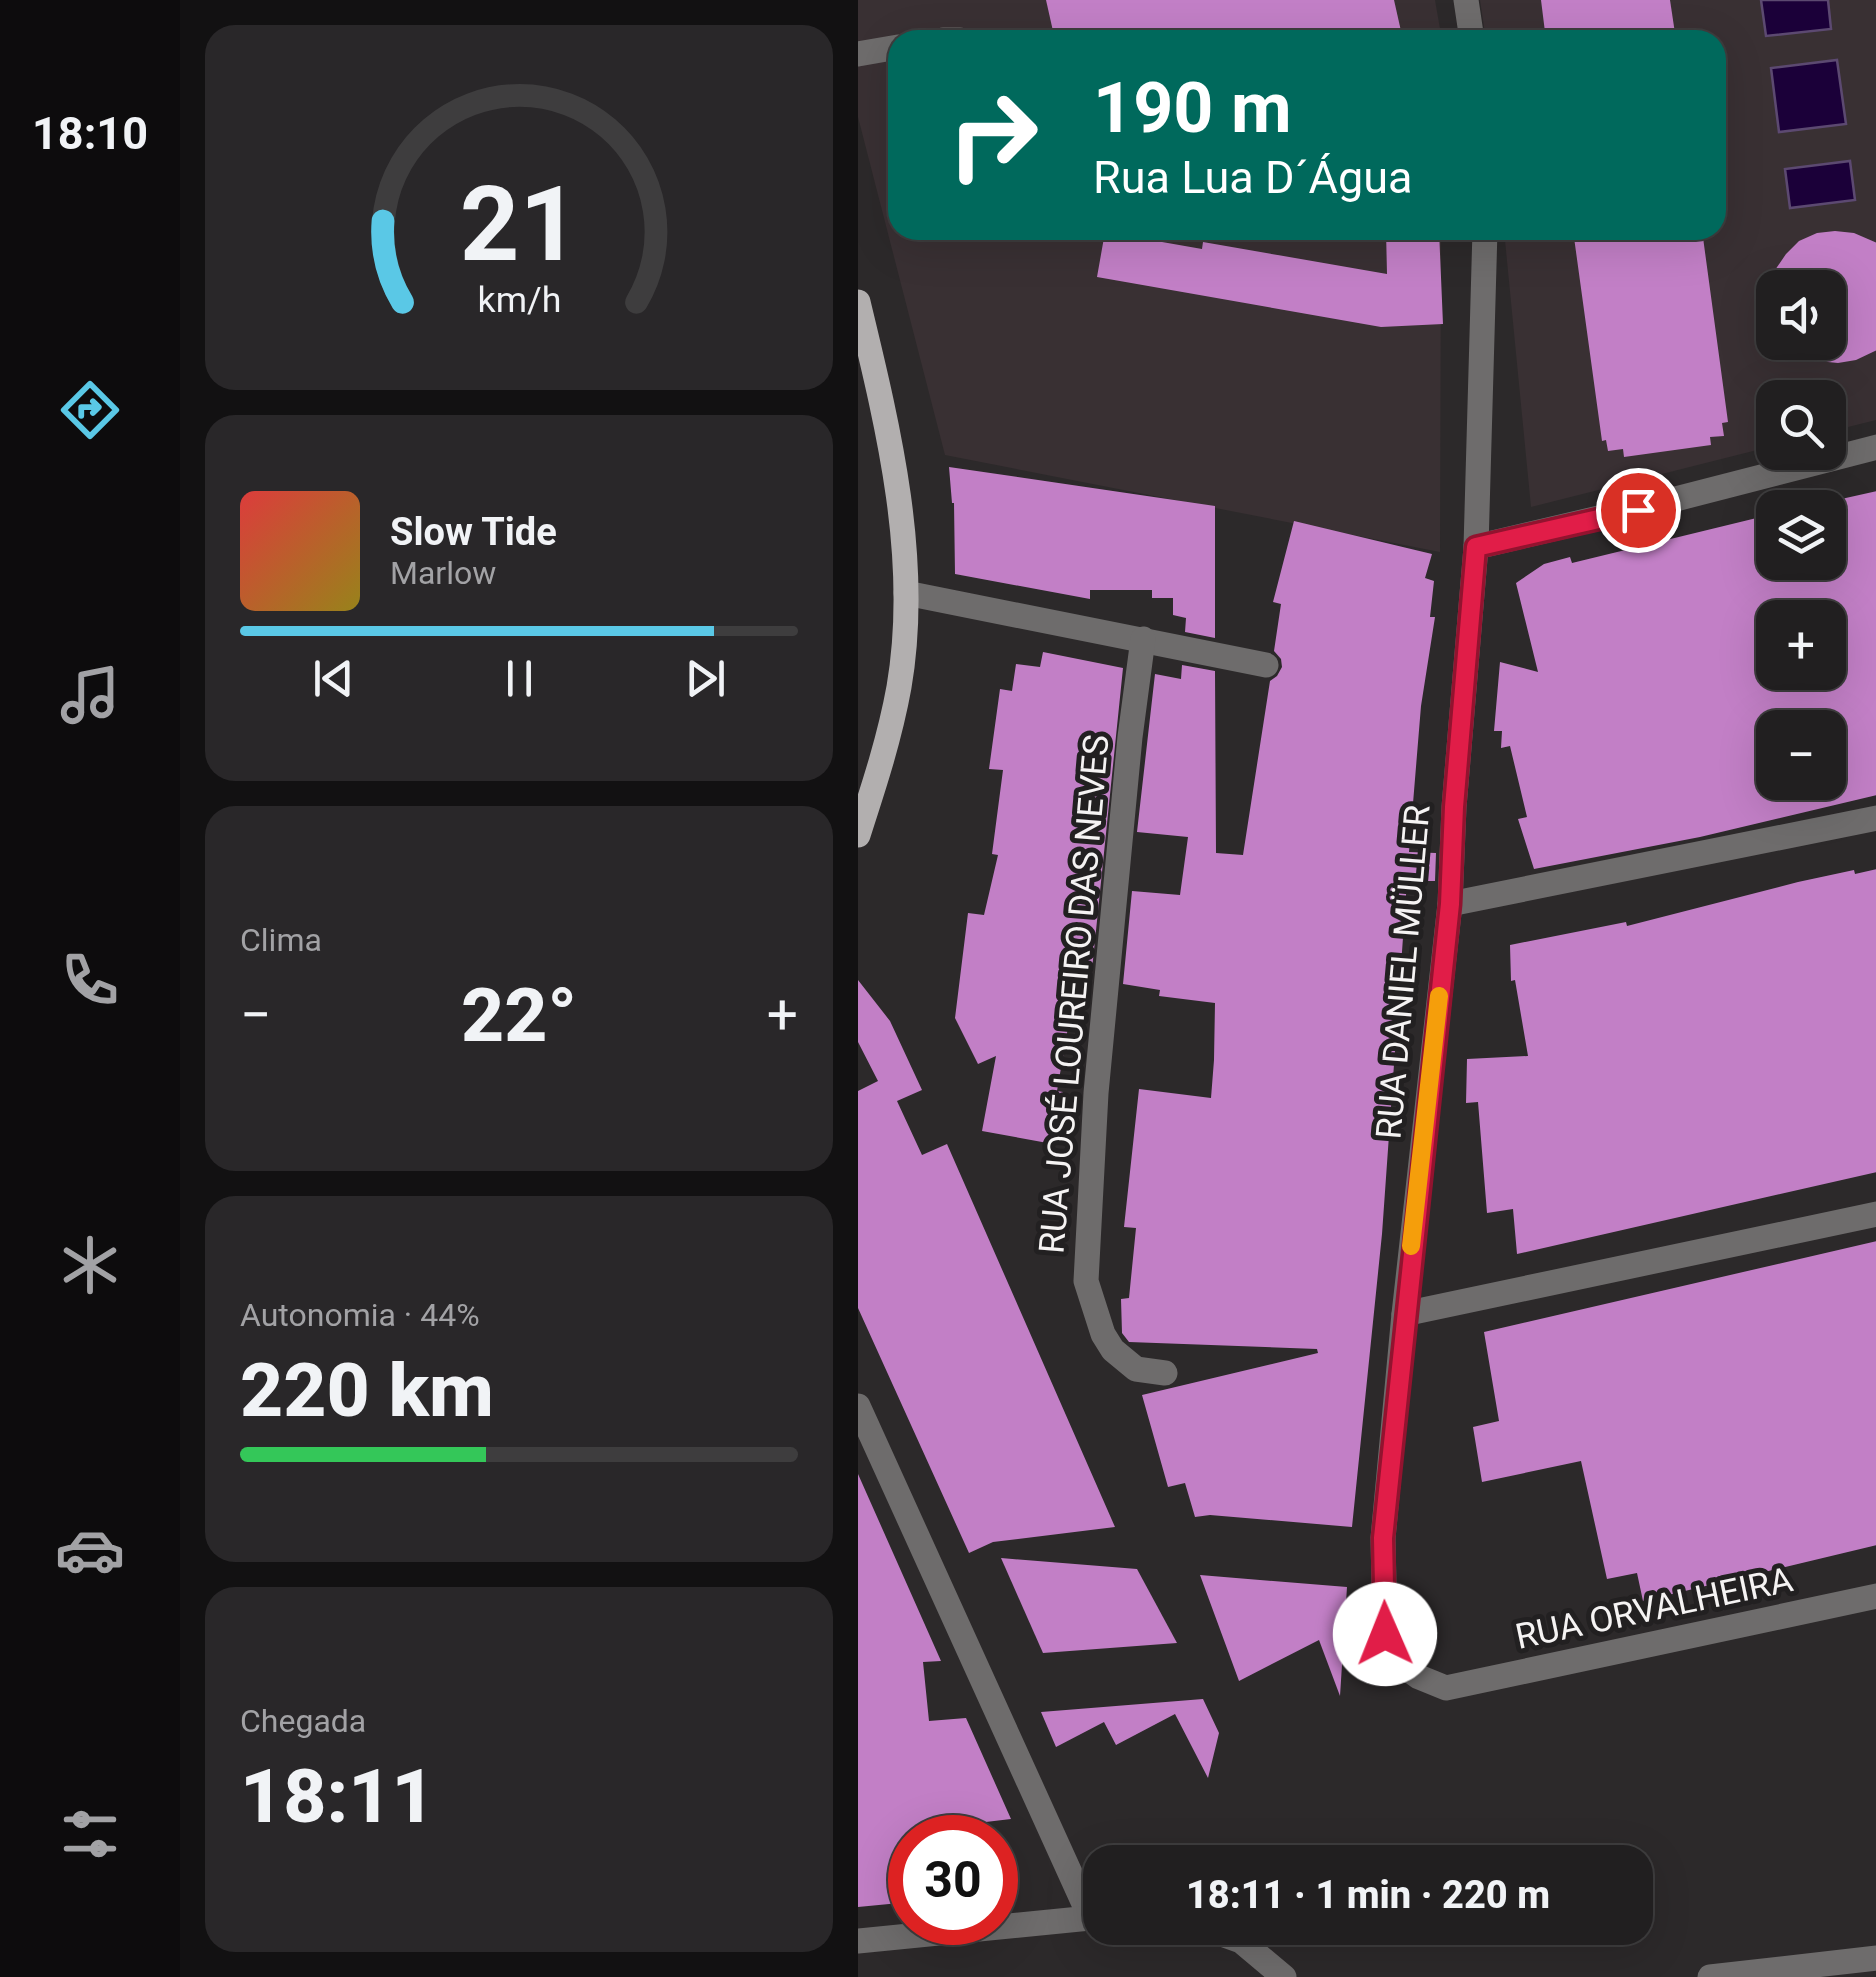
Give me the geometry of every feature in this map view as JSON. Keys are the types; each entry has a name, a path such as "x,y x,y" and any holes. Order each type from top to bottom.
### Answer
{"main road":[{"path":"858,306 894,456 906,593 899,685 881,764 858,834"}],"street":[{"path":"1466,0 1470,30"},
{"path":"858,54 888,49"},
{"name":"RUA DANIEL MÜLLER","path":"1446,1688 1400,1664 1385,1634 1383,1538 1450,904 1454,807 1476,547 1485,240"},
{"path":"1476,547 1638,510 1876,446"},
{"path":"906,593 1266,664"},
{"name":"RUA JOSÉ LOUREIRO DAS NEVES","path":"1143,639 1096,1093 1086,1281 1103,1334 1113,1350 1136,1369 1165,1373"},
{"path":"1450,904 1876,818"},
{"path":"1404,1314 1876,1214"},
{"path":"858,1406 1083,1890"},
{"name":"RUA ORVALHEIRA","path":"1446,1688 1876,1596"},
{"path":"858,1941 1083,1919"},
{"path":"1246,1945 1284,1977"},
{"path":"1710,1977 1876,1958"}],"shaded area":[{"path":"858,0 1435,0 1440,30 888,30 888,234 858,117"},
{"path":"1480,0 1876,0 1876,420 1846,428 1846,380 1756,380 1756,450 1531,507 1505,240 1726,240 1726,30 1484,30"},
{"path":"1761,0 1828,0 1831,29 1766,36"},
{"path":"1837,60 1846,124 1779,132 1771,68"},
{"path":"1850,161 1855,200 1790,208 1785,169"},
{"path":"890,240 1441,240 1440,552 945,455"}],"building":[{"path":"1046,0 1394,0 1401,30 1053,30"},
{"path":"1541,0 1670,0 1674,30 1545,30"},
{"path":"1817,233 1854,233 1877,243 1877,350 1856,360 1838,363 1816,360 1846,360 1846,270 1775,270 1799,241"},
{"path":"1104,240 1151,240 1202,249 1203,242 1387,274 1386,240 1439,240 1443,324 1381,327 1097,277"},
{"path":"1574,240 1703,240 1728,422 1722,423 1724,436 1710,437 1711,445 1624,457 1623,449 1608,451 1606,440 1602,441"},
{"path":"949,467 1215,506 1215,638 1185,632 1186,618 1173,615 1173,598 1152,598 1152,590 1090,590 1090,599 955,574"},
{"path":"1877,491 1877,795 1700,837 1534,869 1518,819 1527,817 1510,746 1501,748 1502,731 1494,731 1500,662 1538,672 1516,583 1544,564 1570,557 1572,563 1756,518 1756,580 1846,580 1846,498"},
{"path":"1294,521 1432,554 1425,578 1434,581 1430,617 1435,617 1421,706 1409,852 1436,853 1435,881 1407,881 1382,1234 1352,1527 1195,1517 1185,1483 1168,1487 1142,1395 1318,1353 1317,1349 1129,1342 1122,1333 1121,1299 1129,1298 1136,1228 1124,1227 1139,1089 1211,1098 1214,1060 1215,1003 1159,996 1160,990 1123,984 1132,891 1180,895 1188,837 1137,832 1155,674 1181,679 1182,665 1215,671 1216,853 1243,855 1270,681 1282,667 1274,651 1281,604 1273,602"},
{"path":"1043,652 1123,668 1090,989 1075,987 1057,1091 1063,1092 1053,1144 982,1131 996,1056 978,1064 955,1018 968,913 984,915 998,855 992,854 1003,770 989,769 1000,689 1012,691 1016,664 1040,667"},
{"path":"1877,869 1877,1172 1517,1254 1513,1209 1487,1213 1478,1102 1466,1103 1467,1059 1528,1056 1515,980 1511,981 1510,945 1626,922 1627,926 1798,882"},
{"path":"858,980 890,1021 922,1090 897,1101 922,1155 947,1144 1115,1527 993,1542 969,1553 858,1308 858,1091 878,1081 858,1042"},
{"path":"1877,1241 1877,1545 1643,1601 1637,1573 1607,1579 1581,1461 1482,1482 1473,1427 1499,1421 1484,1332"},
{"path":"858,1474 941,1661 923,1662 929,1721 966,1718 1009,1815 888,1815 888,1904 858,1907"},
{"path":"1001,1558 1137,1569 1177,1643 1043,1653"},
{"path":"1200,1575 1347,1587 1340,1696 1319,1640 1239,1681"},
{"path":"1203,1699 1219,1733 1208,1778 1175,1714 1116,1745 1104,1722 1056,1747 1041,1712"}],"slow traffic":[{"path":"1411,1246 1439,996"}],"route":[{"path":"1385,1634 1383,1538 1450,904 1454,807 1476,547 1638,510"}]}
